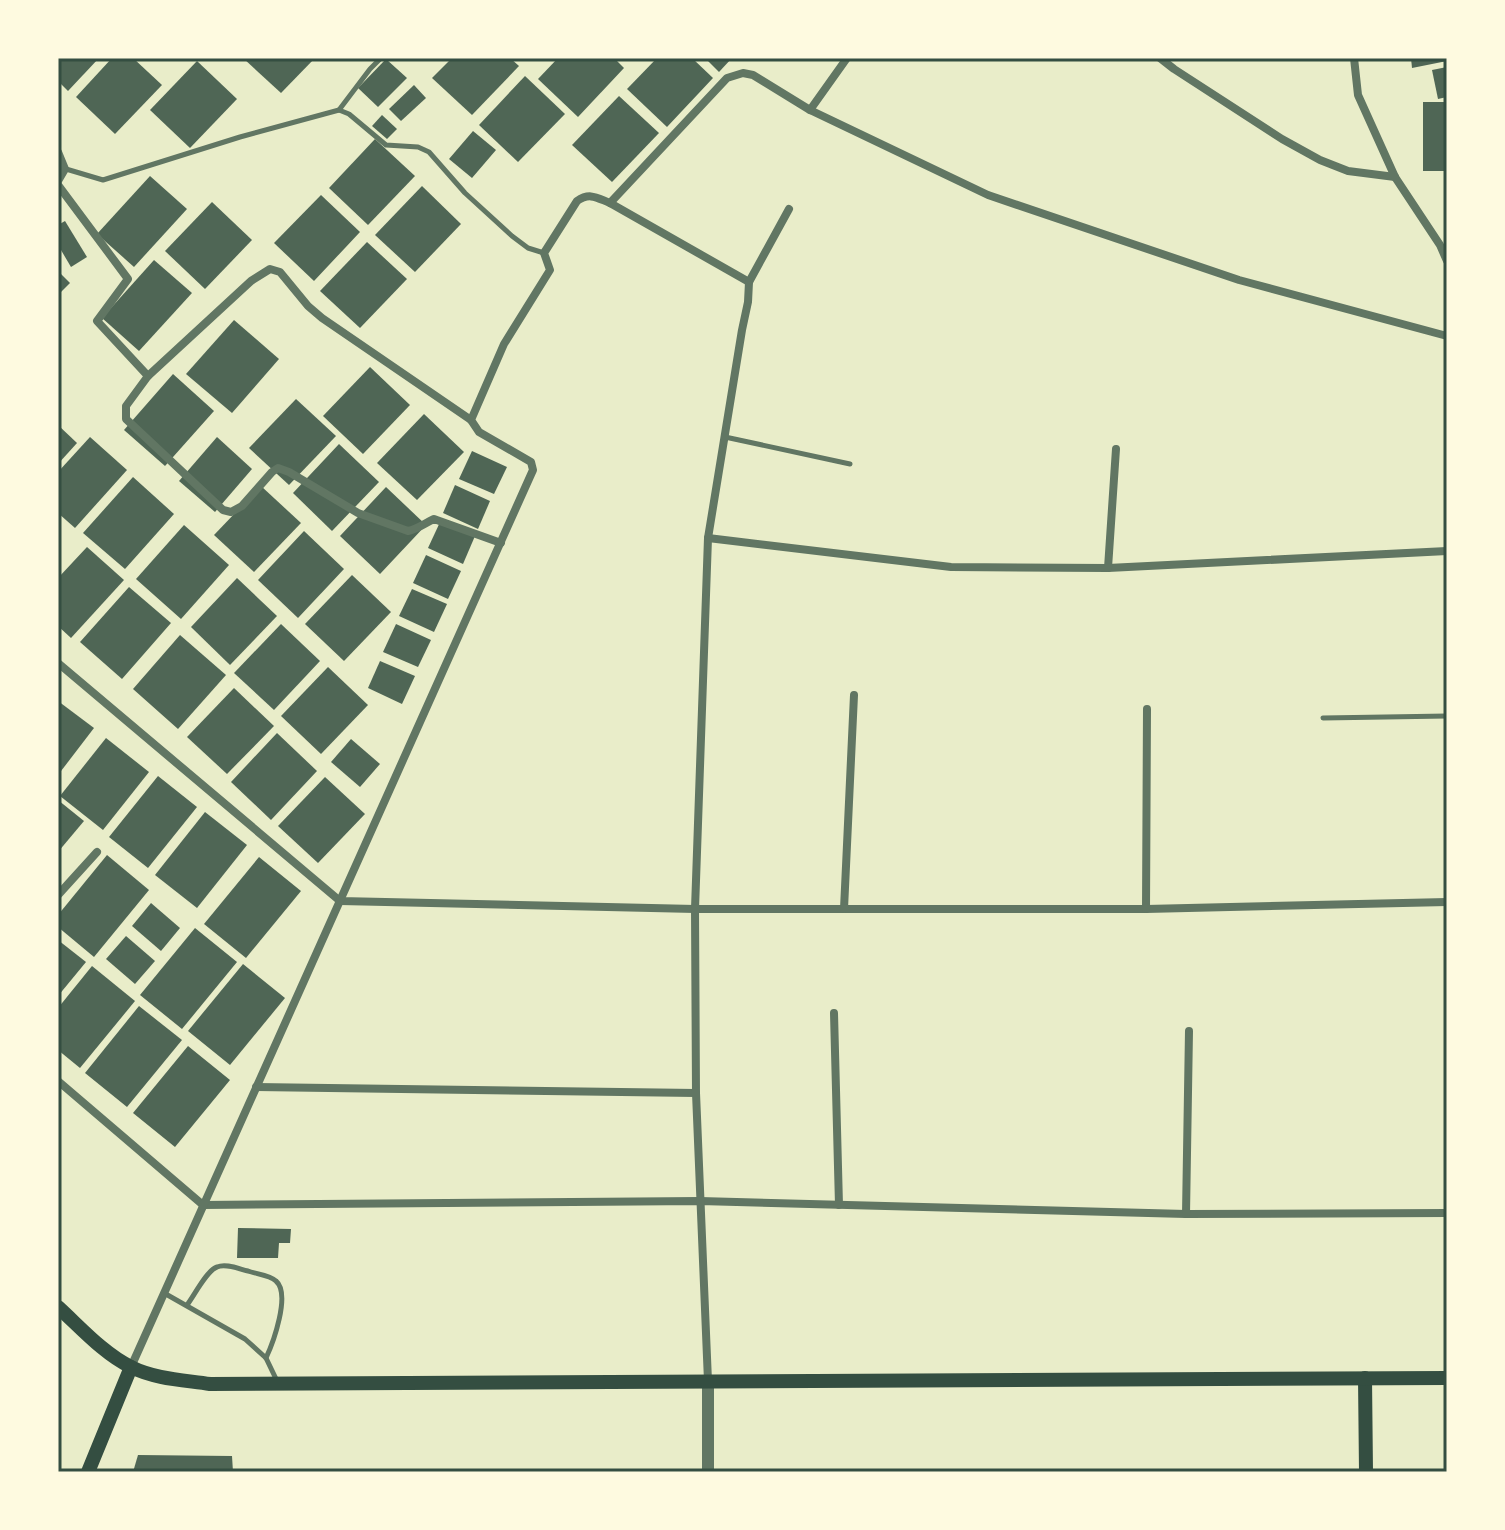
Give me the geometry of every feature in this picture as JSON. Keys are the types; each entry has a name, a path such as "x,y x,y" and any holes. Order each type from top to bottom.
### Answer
{"main road":[{"path":"58,1307 99,1345 131,1367 164,1378 210,1384 1447,1378"},
{"path":"88,1472 131,1367"},
{"path":"1365,1378 1366,1472"}],"street":[{"path":"810,110 847,58"},
{"path":"1160,58 1282,139 1320,160 1348,171 1395,177"},
{"path":"1354,58 1358,95 1395,177 1440,245 1447,261"},
{"path":"610,203 727,78 743,73 753,75 810,110 988,195 1239,280 1447,336"},
{"path":"58,152 65,169 58,183 128,279 97,321 148,376"},
{"path":"471,420 504,344 550,270 544,253 577,201 584,196 610,203 749,282"},
{"path":"708,1472 708,1381 696,1093 695,909 708,538 749,282 789,209"},
{"path":"131,1367 501,543 533,465 479,432 471,420 322,318 280,272 270,269 251,281 148,376 126,406 126,419 223,510 231,512 242,506 278,468 358,513 408,531 416,530 434,519 501,543"},
{"path":"1108,568 1116,449"},
{"path":"708,538 951,567 1108,568 1447,551"},
{"path":"58,663 340,901 695,909 1146,909 1447,902"},
{"path":"844,909 854,695"},
{"path":"1146,909 1147,709"},
{"path":"58,895 97,852"},
{"path":"834,1013 839,1205"},
{"path":"1186,1214 1189,1031"},
{"path":"58,1081 203,1205 700,1201 1186,1214 1447,1213"},
{"path":"256,1087 696,1093"}],"lane":[{"path":"339,110 381,58"},
{"path":"65,169 103,180 339,110 349,114 386,145 418,147 429,152 465,193 512,236 528,248 544,253"},
{"path":"725,437 850,464"},
{"path":"1323,718 1447,716"},
{"path":"187,1305 209,1273 217,1267 229,1266 274,1279 280,1285 281,1293 279,1322 266,1358"},
{"path":"164,1293 245,1339 266,1358 278,1384"}],"building":[{"path":"58,58 99,58 68,91 58,81"},
{"path":"112,58 133,58 162,85 115,134 76,97"},
{"path":"243,58 315,58 281,93"},
{"path":"452,58 510,58 519,66 472,115 432,78"},
{"path":"558,58 614,58 624,68 578,117 538,79"},
{"path":"657,58 692,58 713,78 667,127 627,89"},
{"path":"705,58 732,58 719,72"},
{"path":"1411,58 1447,58 1447,61 1412,68"},
{"path":"386,59 407,78 378,107 358,88"},
{"path":"197,61 237,99 190,148 150,110"},
{"path":"1447,67 1447,97 1438,99 1432,70"},
{"path":"525,76 565,114 518,162 479,125"},
{"path":"414,85 426,98 401,121 389,109"},
{"path":"619,96 659,133 612,182 572,145"},
{"path":"1423,102 1447,102 1447,171 1423,171"},
{"path":"382,115 397,129 387,139 372,126"},
{"path":"473,131 496,150 472,178 449,159"},
{"path":"375,139 415,176 368,225 329,188"},
{"path":"150,176 187,209 134,267 97,234"},
{"path":"422,186 461,224 415,272 375,235"},
{"path":"321,195 360,232 314,281 274,243"},
{"path":"212,202 252,240 205,289 165,251"},
{"path":"65,221 87,257 71,267 58,245 58,225"},
{"path":"367,242 407,279 360,328 320,291"},
{"path":"154,260 192,293 139,351 102,318"},
{"path":"58,271 70,283 58,295"},
{"path":"234,320 279,359 232,413 186,374"},
{"path":"370,367 410,405 363,454 323,416"},
{"path":"173,374 214,411 165,466 124,430"},
{"path":"296,399 336,436 289,485 249,448"},
{"path":"424,414 464,452 417,500 377,463"},
{"path":"58,425 77,443 58,464"},
{"path":"90,437 127,470 75,528 58,513 58,472"},
{"path":"217,437 252,469 215,512 179,481"},
{"path":"339,444 379,482 332,531 293,493"},
{"path":"472,451 507,467 494,494 459,479"},
{"path":"133,477 174,514 125,569 83,533"},
{"path":"455,485 490,501 478,529 443,513"},
{"path":"261,486 301,523 254,572 214,535"},
{"path":"386,487 426,525 380,574 340,536"},
{"path":"441,520 475,536 463,564 428,548"},
{"path":"184,525 229,565 181,619 136,579"},
{"path":"304,531 344,569 298,618 258,580"},
{"path":"87,547 124,580 71,638 58,626 58,578"},
{"path":"426,555 461,571 448,599 413,583"},
{"path":"352,575 391,612 344,661 305,624"},
{"path":"237,578 277,616 230,665 191,627"},
{"path":"129,587 171,623 122,679 80,642"},
{"path":"412,589 447,604 434,632 399,616"},
{"path":"281,624 320,661 274,710 234,673"},
{"path":"396,624 431,640 418,667 383,652"},
{"path":"180,635 226,675 178,729 133,689"},
{"path":"380,661 415,676 402,704 368,688"},
{"path":"328,667 368,705 321,754 281,716"},
{"path":"234,688 274,726 227,774 187,737"},
{"path":"58,701 94,728 58,775"},
{"path":"277,733 317,771 271,820 231,782"},
{"path":"106,738 149,772 103,830 60,796"},
{"path":"351,739 380,764 360,787 331,762"},
{"path":"158,776 197,807 148,868 109,837"},
{"path":"325,777 365,814 318,863 278,826"},
{"path":"58,800 84,821 58,852"},
{"path":"205,812 247,845 197,908 155,875"},
{"path":"107,855 149,890 94,957 58,927 58,915"},
{"path":"259,857 301,891 246,958 204,924"},
{"path":"151,903 180,928 161,951 132,926"},
{"path":"195,928 237,962 182,1029 140,995"},
{"path":"126,936 155,961 135,984 106,959"},
{"path":"58,940 86,962 58,996"},
{"path":"243,964 285,998 230,1065 188,1031"},
{"path":"92,966 135,1001 80,1068 58,1050 58,1008"},
{"path":"139,1006 182,1040 127,1107 85,1073"},
{"path":"188,1046 230,1080 175,1147 133,1113"},
{"path":"238,1228 291,1229 290,1243 279,1243 278,1258 237,1258"},
{"path":"138,1455 232,1456 233,1472 133,1472"}]}
